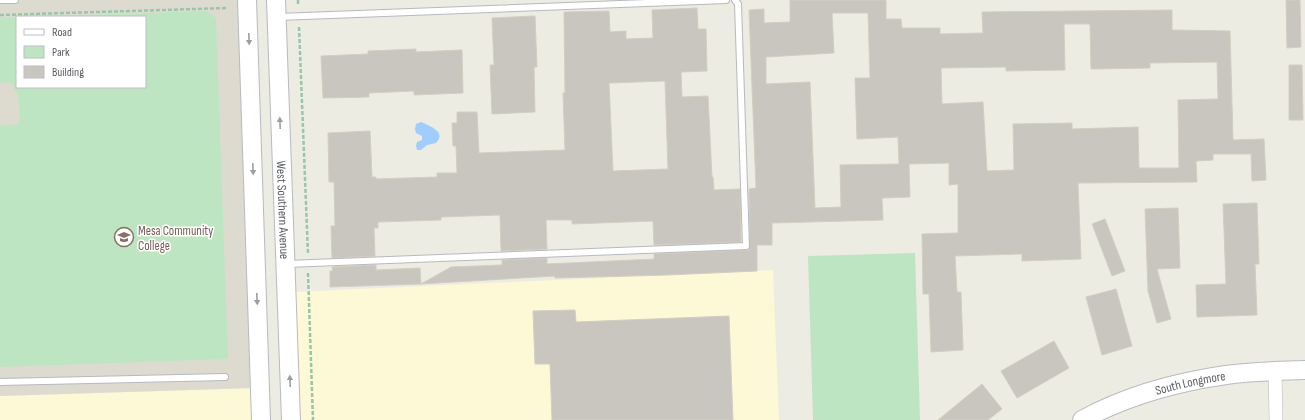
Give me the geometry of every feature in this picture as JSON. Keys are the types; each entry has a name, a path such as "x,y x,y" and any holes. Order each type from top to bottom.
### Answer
{"main road":[{"path":"247,0 262,420"},
{"name":"West Southern Avenue","path":"276,9 291,420"},
{"name":"South Longmore","path":"1082,420 1139,395 1189,381 1228,374 1305,370"}],"street":[{"path":"1275,371 1276,420"}],"lane":[{"path":"0,0 15,0"},
{"path":"276,9 298,16 726,0"},
{"path":"286,264 746,246 738,4 734,0"},
{"path":"0,382 225,377"}],"path":[{"path":"298,0 313,420"},
{"path":"0,15 228,8"}],"shaded area":[{"name":"Mesa Community College","path":"0,0 239,0 254,388 0,396"},
{"path":"773,270 779,420 299,420 295,292"},
{"path":"254,388 253,420 0,420 0,396"}],"green space":[{"name":"Mesa Community College","path":"206,11 216,18 228,359 0,367 0,126 19,124 20,112 17,93 11,83 0,82 0,18 16,17 16,88 146,88 146,16 58,16"},
{"path":"915,253 920,420 813,420 808,256"}],"water":[{"path":"421,122 436,130 440,136 436,143 427,145 421,150 417,150 417,142 422,140 422,136 416,133 415,129 416,124"}],"building":[{"path":"790,0 886,0 886,19 901,19 902,28 940,28 940,34 983,33 982,12 1172,10 1172,30 1230,31 1233,140 1264,139 1266,180 1252,181 1251,154 1213,154 1213,160 1196,161 1197,182 1078,183 1081,259 1022,261 1022,254 955,256 957,292 961,292 963,350 931,352 929,294 923,294 922,234 958,233 958,184 949,185 949,163 909,164 910,197 882,198 883,220 772,223 772,245 757,245 757,271 555,278 555,276 421,284 451,267 502,265 502,260 547,258 547,264 654,259 654,254 749,250 749,189 756,188 749,10 764,9 764,23 790,22","holes":["832,13 868,13 870,78 855,78 857,139 898,137 899,164 840,165 841,207 815,208 810,82 766,84 766,57 834,53","1064,24 1090,24 1091,69 1150,68 1150,63 1217,62 1218,99 1178,100 1179,168 1139,168 1138,127 1072,129 1072,123 1013,124 1014,170 987,171 983,102 942,104 941,68 1006,67 1006,71 1065,70"]},
{"path":"1286,0 1300,0 1301,47 1287,48"},
{"path":"697,8 698,29 706,29 707,71 681,72 682,97 708,96 714,190 740,189 741,242 654,245 653,221 572,224 572,220 546,220 547,249 501,251 500,215 441,217 441,220 378,222 378,228 374,228 375,256 332,258 331,226 335,226 334,182 329,182 328,133 370,131 372,177 376,177 376,179 437,177 437,173 457,173 456,146 453,146 452,123 457,123 457,112 477,112 479,153 565,150 563,93 565,93 564,12 609,11 610,32 626,31 626,39 653,38 652,10","holes":["665,81 668,169 613,171 609,83"]},
{"path":"535,16 537,67 534,67 535,112 492,114 490,65 494,65 492,18"},
{"path":"416,49 416,52 462,50 463,93 414,95 414,91 369,93 369,97 323,98 321,56 368,54 368,51"},
{"path":"1289,65 1302,65 1303,120 1289,120"},
{"path":"1257,203 1259,264 1255,264 1257,315 1197,317 1196,285 1226,284 1223,204"},
{"path":"1178,208 1180,268 1157,269 1171,319 1157,323 1148,291 1145,209"},
{"path":"1105,219 1125,271 1112,276 1092,224"},
{"path":"376,265 376,270 420,268 421,284 330,287 330,271 333,271 332,267"},
{"path":"1116,289 1132,346 1102,355 1086,297"},
{"path":"575,310 576,322 729,316 733,420 552,420 550,364 535,364 533,311"},
{"path":"1054,341 1069,368 1017,398 1001,371"},
{"path":"982,384 1002,409 988,420 938,420"}],"place":[{"name":"Mesa Community College","path":"124,237"}]}
